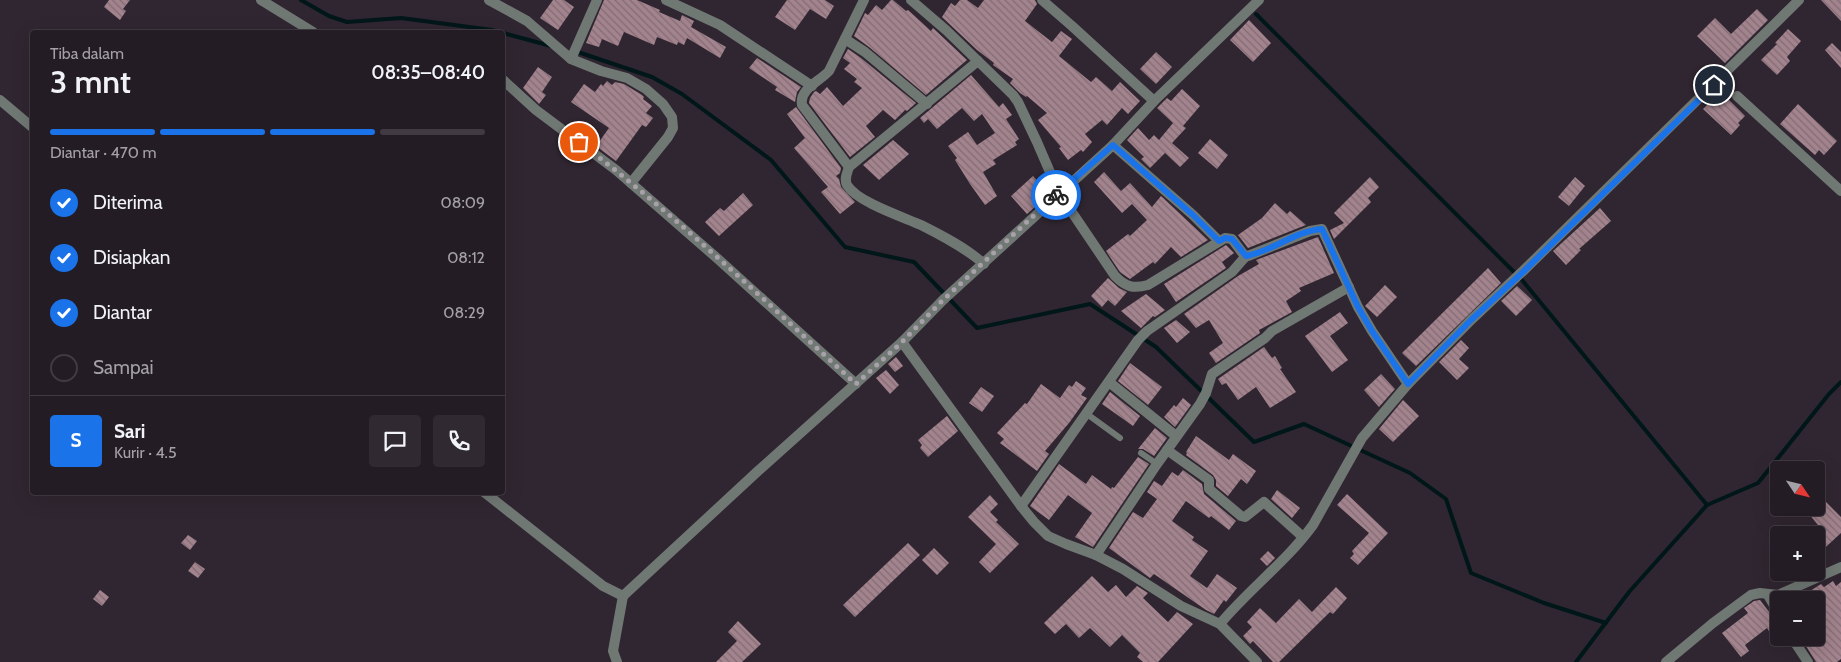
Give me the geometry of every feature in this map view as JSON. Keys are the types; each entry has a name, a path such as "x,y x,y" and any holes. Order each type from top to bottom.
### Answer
{"street":[{"path":"261,0 310,30"},
{"path":"489,0 528,21 572,59 601,71 627,78 646,89 663,104 672,117 673,128 668,137 630,183"},
{"path":"572,59 597,0"},
{"path":"666,0 720,25 812,86"},
{"path":"849,167 802,104 803,94 829,71 864,0"},
{"path":"911,0 1009,90 1018,102 1059,193 1115,276 1127,286 1134,288 1148,285 1225,238 1232,239 1246,256"},
{"path":"1042,0 1154,101"},
{"path":"617,662 613,651 622,596 902,342 960,284 1113,145 1154,101 1259,0"},
{"path":"1220,624 1235,606 1275,568 1303,537 1312,525 1362,438 1408,384 1798,0"},
{"path":"845,39 864,52 927,104"},
{"path":"978,61 849,167 846,179 847,184 862,198 923,226 968,252 984,264"},
{"path":"505,82 536,110 616,170 718,258 856,384"},
{"path":"1737,96 1841,191"},
{"path":"0,100 30,125"},
{"path":"1113,145 1193,215 1219,241"},
{"path":"1022,506 1146,331 1232,272 1246,256 1310,231 1322,229 1372,331 1408,384"},
{"path":"1096,555 1204,396 1212,374 1274,330 1349,287"},
{"path":"902,342 1034,522 1048,536 1096,555 1123,569 1181,606 1220,624 1257,662"},
{"path":"1109,382 1176,436"},
{"path":"1167,450 1209,480 1209,490 1241,516 1245,517 1264,502 1303,537"},
{"path":"488,495 603,586 622,596"},
{"path":"1666,662 1713,623 1751,595 1760,593 1768,595 1782,594 1841,567"},
{"path":"1797,646 1808,662"}],"lane":[{"path":"1087,414 1120,438"},
{"path":"1141,453 1157,464"}],"building":[{"path":"109,0 130,0 123,9 126,11 120,20 104,7"},
{"path":"553,0 564,0 574,7 558,30 540,18"},
{"path":"604,0 637,0 680,21 682,15 694,21 691,27 726,47 720,58 687,38 684,45 678,42 677,45 657,37 654,45 624,32 618,46 602,39 599,47 586,43"},
{"path":"787,0 825,0 834,6 826,19 810,9 795,30 775,17"},
{"path":"891,0 906,11 908,10 931,31 933,28 967,60 926,95 854,36 865,13 868,15 876,5 882,10"},
{"path":"960,0 967,0 978,8 984,0 1035,0 1037,4 1025,21 1052,42 1061,31 1072,39 1059,56 1091,82 1096,77 1112,91 1120,82 1140,101 1128,114 1122,108 1107,125 1102,120 1085,134 1092,142 1083,152 1081,150 1068,160 1059,148 1061,147 1038,120 1047,113 1027,96 1020,93 1010,83 1013,79 993,65 994,63 977,50 942,17 951,3 955,6"},
{"path":"1821,0 1841,0 1841,21"},
{"path":"1757,9 1768,20 1725,63 1697,36 1715,18 1731,34"},
{"path":"1249,20 1271,43 1253,62 1230,40"},
{"path":"1788,29 1801,41 1787,57 1790,61 1777,75 1761,60 1777,44 1775,43"},
{"path":"1832,43 1841,52 1841,68 1825,50"},
{"path":"848,49 916,103 895,120 883,110 866,126 875,137 850,157 809,103 814,92 816,91 820,94 827,87 843,106 862,88 854,82 857,79 844,69 850,63 843,58"},
{"path":"1156,52 1172,67 1156,84 1140,69"},
{"path":"757,58 801,87 797,92 795,102 775,90 777,87 749,68"},
{"path":"538,67 552,77 542,92 546,95 539,104 523,88"},
{"path":"971,75 999,107 1003,103 1012,115 1006,119 1019,139 1015,142 1017,145 993,160 996,164 983,172 997,196 985,205 970,184 955,160 957,158 948,146 968,132 977,145 995,133 982,114 974,121 962,108 937,129 928,119 924,123 920,118"},
{"path":"607,81 612,85 615,82 624,84 642,95 643,99 652,106 646,113 653,118 646,127 642,125 616,161 596,146 609,128 571,102 584,84 595,92 601,84 603,86"},
{"path":"1182,89 1200,106 1183,126 1186,128 1172,143 1189,158 1180,167 1165,153 1150,168 1141,159 1144,157 1127,140 1138,128 1149,140 1154,135 1159,140 1173,123 1157,108 1167,98 1171,101"},
{"path":"1725,96 1745,116 1731,135 1703,109 1713,99 1718,103"},
{"path":"1798,104 1837,141 1824,155 1819,150 1815,155 1780,124"},
{"path":"796,107 841,168 840,173 836,176 841,187 855,202 840,214 821,192 828,187 794,148 805,138 787,114"},
{"path":"1210,139 1228,155 1217,169 1198,153"},
{"path":"893,140 909,154 879,180 863,165"},
{"path":"1104,172 1121,191 1130,183 1152,207 1161,196 1208,240 1181,257 1171,247 1155,264 1153,262 1130,279 1120,272 1106,251 1128,234 1130,236 1147,220 1132,204 1122,213 1094,182"},
{"path":"1033,176 1039,183 1042,180 1049,188 1033,201 1036,206 1027,214 1011,196"},
{"path":"1370,177 1379,187 1368,198 1371,202 1334,239 1330,230 1344,223 1334,213"},
{"path":"1575,177 1585,186 1569,206 1558,197"},
{"path":"743,193 753,205 719,236 705,222 720,208 724,211"},
{"path":"1275,203 1287,214 1290,211 1306,225 1248,248 1238,235 1262,218"},
{"path":"1600,208 1611,221 1579,249 1581,250 1566,265 1553,251"},
{"path":"1318,237 1334,273 1299,288 1301,291 1286,301 1292,312 1259,330 1260,333 1216,363 1209,353 1223,343 1209,320 1196,328 1184,314 1238,276 1259,264 1256,260"},
{"path":"1226,245 1234,253 1222,262 1226,268 1176,302 1164,284"},
{"path":"1488,268 1501,283 1416,366 1402,353"},
{"path":"1108,278 1119,288 1127,292 1115,306 1108,300 1102,307 1091,296"},
{"path":"1385,285 1397,297 1377,317 1365,306"},
{"path":"1517,286 1532,300 1516,316 1501,301"},
{"path":"1146,294 1165,310 1155,317 1153,316 1141,328 1121,311"},
{"path":"1340,312 1348,323 1330,336 1348,360 1332,372 1305,336"},
{"path":"1176,320 1190,332 1177,343 1164,328"},
{"path":"1461,340 1469,348 1459,359 1469,368 1457,380 1439,362"},
{"path":"1264,347 1272,358 1275,356 1282,368 1280,369 1296,392 1270,408 1256,387 1238,400 1226,383 1222,385 1218,379"},
{"path":"896,357 903,366 895,372 888,364"},
{"path":"1130,363 1162,387 1148,405 1118,381"},
{"path":"886,370 899,385 890,394 876,378"},
{"path":"1381,374 1395,389 1379,407 1364,390"},
{"path":"1076,381 1086,388 1081,395 1087,398 1045,451 1049,454 1037,471 1000,443 1004,439 997,433 1025,403 1027,404 1041,384 1060,398 1069,385 1072,387"},
{"path":"981,387 994,396 982,412 969,403"},
{"path":"1110,392 1140,416 1133,426 1102,404"},
{"path":"1183,398 1191,405 1175,427 1164,417"},
{"path":"1403,400 1419,416 1393,442 1379,429"},
{"path":"947,416 958,431 928,457 920,448 922,445 918,440"},
{"path":"1155,428 1167,438 1154,456 1143,449 1138,449"},
{"path":"1196,436 1229,460 1233,454 1256,471 1247,484 1241,479 1228,496 1216,486 1216,480 1213,475 1186,455"},
{"path":"1138,457 1149,464 1093,547 1075,537 1092,513 1068,495 1049,520 1030,506 1059,464 1086,484 1092,475 1111,489 1112,487 1114,488"},
{"path":"1183,470 1202,484 1204,494 1236,521 1229,530 1211,516 1209,518 1186,501 1172,521 1194,537 1192,540 1208,551 1190,576 1207,588 1217,574 1237,588 1226,602 1224,600 1214,614 1154,574 1150,578 1109,548 1133,512 1143,518 1157,499 1147,492 1154,481 1162,486 1172,472 1178,476"},
{"path":"1277,490 1300,508 1292,518 1271,499"},
{"path":"1347,494 1388,533 1358,565 1350,558 1354,554 1352,551 1369,533 1337,505"},
{"path":"990,495 998,504 990,512 998,520 996,522 1019,544 990,573 979,562 996,544 968,517"},
{"path":"1825,501 1841,517 1841,533 1825,548 1825,526 1818,525 1811,516 1825,516"},
{"path":"188,535 197,541 190,550 181,543"},
{"path":"908,543 920,555 855,617 843,605"},
{"path":"934,548 949,563 937,575 922,560"},
{"path":"1268,551 1275,558 1267,566 1260,559"},
{"path":"195,562 205,569 198,578 188,571"},
{"path":"1092,576 1108,592 1116,585 1126,597 1137,586 1148,593 1143,598 1168,622 1177,612 1193,624 1158,662 1143,662 1137,657 1140,653 1122,635 1110,647 1090,628 1079,638 1066,624 1055,634 1044,623"},
{"path":"1833,581 1836,586 1841,582 1841,659 1837,662 1816,662 1806,646 1825,646 1825,591 1810,591 1821,584 1824,587"},
{"path":"1336,587 1347,598 1333,614 1330,612 1279,662 1273,662 1253,641 1250,644 1243,636 1252,627 1247,622 1260,608 1276,623 1299,599 1312,612"},
{"path":"100,590 109,597 102,606 93,599"},
{"path":"1760,600 1770,613 1770,633 1767,628 1745,645 1749,651 1741,657 1722,633 1748,613 1744,608 1754,601"},
{"path":"738,621 761,644 742,662 716,662 737,641 728,632"}],"waterway":[{"path":"301,0 329,16 347,22 401,18 492,30"},
{"path":"1256,14 1522,280 1707,505"},
{"path":"505,34 551,46"},
{"path":"575,51 652,77 682,94 771,160 845,247 914,262 977,328 1090,304 1156,347 1254,442 1304,424 1410,473 1446,499 1471,573 1544,603 1606,623"},
{"path":"1576,662 1629,592 1707,505 1758,483 1829,394 1841,382"}],"way so far":[{"path":"579,142 616,170 718,258 856,384 1056,195"}],"route":[{"path":"1056,195 1113,145 1193,215 1219,241 1225,238 1232,239 1242,254 1246,256 1310,231 1322,229 1358,307 1408,384 1471,320 1523,272 1714,85"}]}
